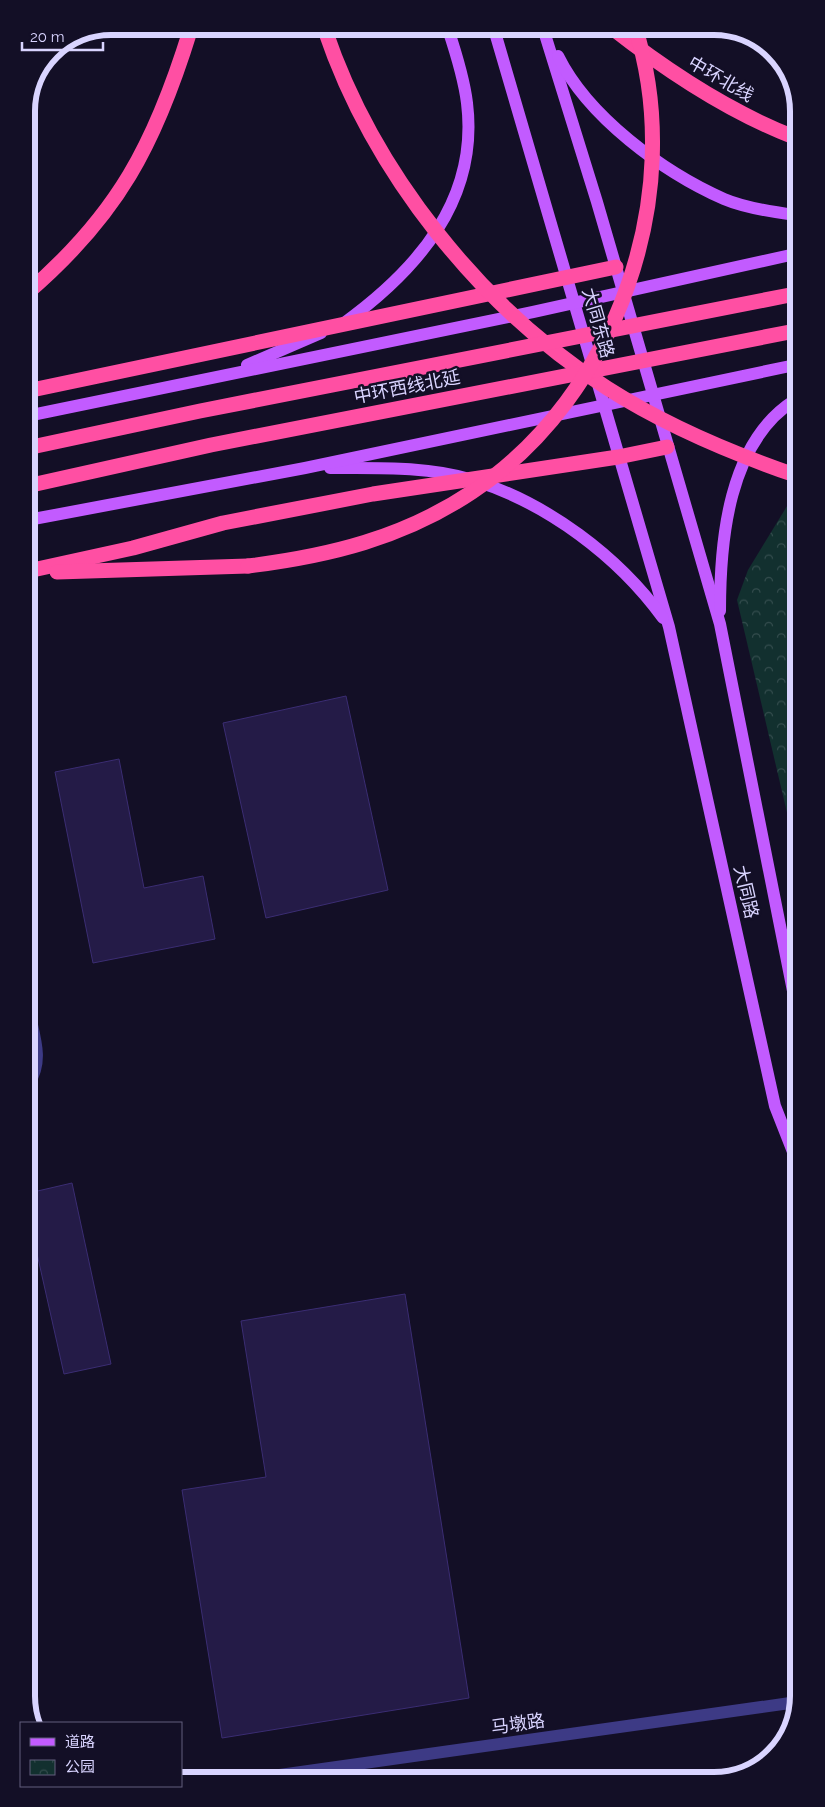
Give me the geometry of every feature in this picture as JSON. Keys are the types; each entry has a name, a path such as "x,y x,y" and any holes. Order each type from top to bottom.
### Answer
{"highway":[{"path":"35,286 69,255 101,219 134,170 156,129 174,83 189,35"},
{"path":"327,35 354,104 400,182 432,226 475,275 516,317 575,366 640,407 719,446 790,472"},
{"name":"中环北线","path":"621,35 682,79 750,117 790,134"},
{"path":"35,572 248,566 331,553 361,545 414,524 470,493 510,463 558,411 592,366 622,302 634,265 646,218 651,164 651,116 647,79 637,35"},
{"path":"35,389 616,267"},
{"name":"中环西线北延","path":"35,446 200,411 790,295"},
{"name":"中环西线北延","path":"35,484 211,445 790,332"},
{"path":"35,570 133,548 223,523 373,494 618,457 667,447"}],"main road":[{"path":"221,376 342,324 379,297 417,257 444,218 459,186 467,149 467,103 457,57 450,35"},
{"name":"大同东路","path":"496,35 669,627"},
{"name":"大同东路","path":"545,35 616,267 720,624"},
{"path":"547,35 563,66 587,98 614,127 634,144 686,179 725,200 790,214"},
{"path":"35,414 623,292 790,255"},
{"path":"35,519 305,468 790,366"},
{"path":"720,624 721,546 732,499 743,467 758,437 779,413 790,404"},
{"path":"305,468 409,470 473,480 555,519 588,542 645,593 669,627"},
{"name":"大同路","path":"720,624 790,976"},
{"name":"大同路","path":"669,627 776,1106 790,1143"}],"street":[{"path":"35,1045 37,1056 35,1071"},
{"name":"马墩路","path":"301,1772 789,1703"}],"green space":[{"path":"790,501 790,825 737,600 748,570"}],"building":[{"path":"346,696 388,890 266,918 223,723"},
{"path":"119,759 144,888 203,876 215,939 93,963 55,772"},
{"path":"72,1183 111,1364 64,1374 35,1245 35,1192"},
{"path":"405,1294 469,1698 222,1738 182,1490 266,1477 241,1321"}]}
